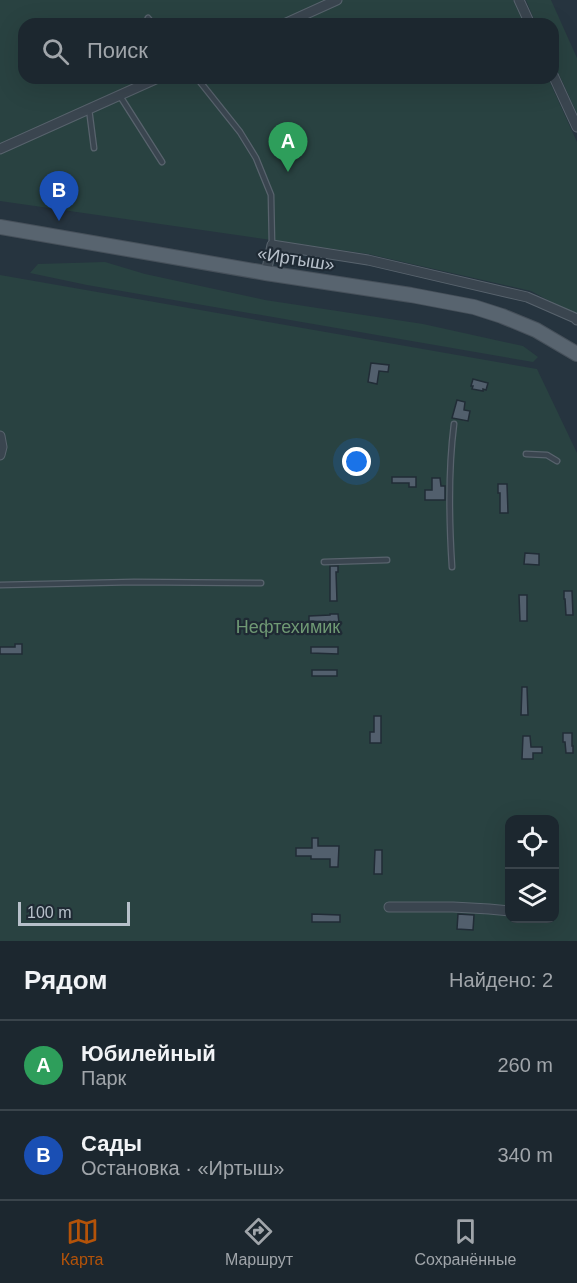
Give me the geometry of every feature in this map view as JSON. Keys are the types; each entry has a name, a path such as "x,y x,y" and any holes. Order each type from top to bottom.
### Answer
{"main road":[{"name":"«Иртыш»","path":"0,227 474,307 536,330 577,354"}],"street":[{"path":"297,18 337,0"},
{"path":"519,0 527,18"},
{"path":"0,149 144,84"},
{"path":"557,84 577,127"},
{"path":"266,273 272,245 368,260 527,297 575,318 577,321"},
{"path":"0,436 2,447 0,455"},
{"path":"389,907 453,907 505,911"}],"lane":[{"path":"202,84 240,132 256,158 271,195 272,245"},
{"path":"119,95 162,162"},
{"path":"89,108 94,148"},
{"path":"452,567 449,509 451,443 454,424"},
{"path":"526,454 547,455 557,461"},
{"path":"324,562 387,560"},
{"path":"0,585 261,582"}],"green space":[{"path":"0,0 513,0 521,18 18,18 18,84 551,84 577,142 577,316 531,291 368,254 0,201"},
{"path":"526,0 551,0 577,58 577,114 559,74 559,18 534,18"},
{"path":"105,262 145,274 265,300 423,324 523,346 538,357 533,362 87,285 30,273 38,264"},
{"name":"Нефтехимик","path":"0,275 537,369 577,453 577,941 0,941"}],"building":[{"path":"371,363 389,365 388,372 379,371 377,384 368,382"},
{"path":"473,379 488,383 486,390 472,389"},
{"path":"457,400 465,402 464,410 470,411 468,421 452,418"},
{"path":"392,477 416,477 416,487 409,487 409,483 392,483"},
{"path":"432,478 440,478 441,486 445,486 445,500 425,500 425,490 432,490"},
{"path":"498,484 507,484 508,513 500,513"},
{"path":"525,553 539,554 539,565 524,564"},
{"path":"330,566 338,566 338,572 336,572 337,601 330,601"},
{"path":"564,591 572,591 573,615 566,615"},
{"path":"519,595 527,595 527,621 520,621"},
{"path":"338,614 339,623 309,621 309,616"},
{"path":"15,644 22,644 22,654 0,654 0,647 15,647"},
{"path":"311,647 338,647 338,654 311,653"},
{"path":"312,670 337,670 337,676 312,676"},
{"path":"522,687 527,687 528,715 521,715"},
{"path":"374,716 381,716 381,743 370,743 370,732 374,732"},
{"path":"563,733 572,733 573,753 566,753"},
{"path":"523,736 530,736 531,747 542,747 542,753 533,753 533,759 522,759"},
{"path":"312,838 318,838 318,846 339,846 338,867 330,867 330,859 296,856 296,848 312,848"},
{"path":"375,850 382,850 382,874 374,874"},
{"path":"312,914 340,915 340,922 312,922"},
{"path":"458,914 474,915 473,930 457,929"}],"place":[{"name":"Юбилейный","path":"288,172"},
{"name":"Сады","path":"59,221"}]}
